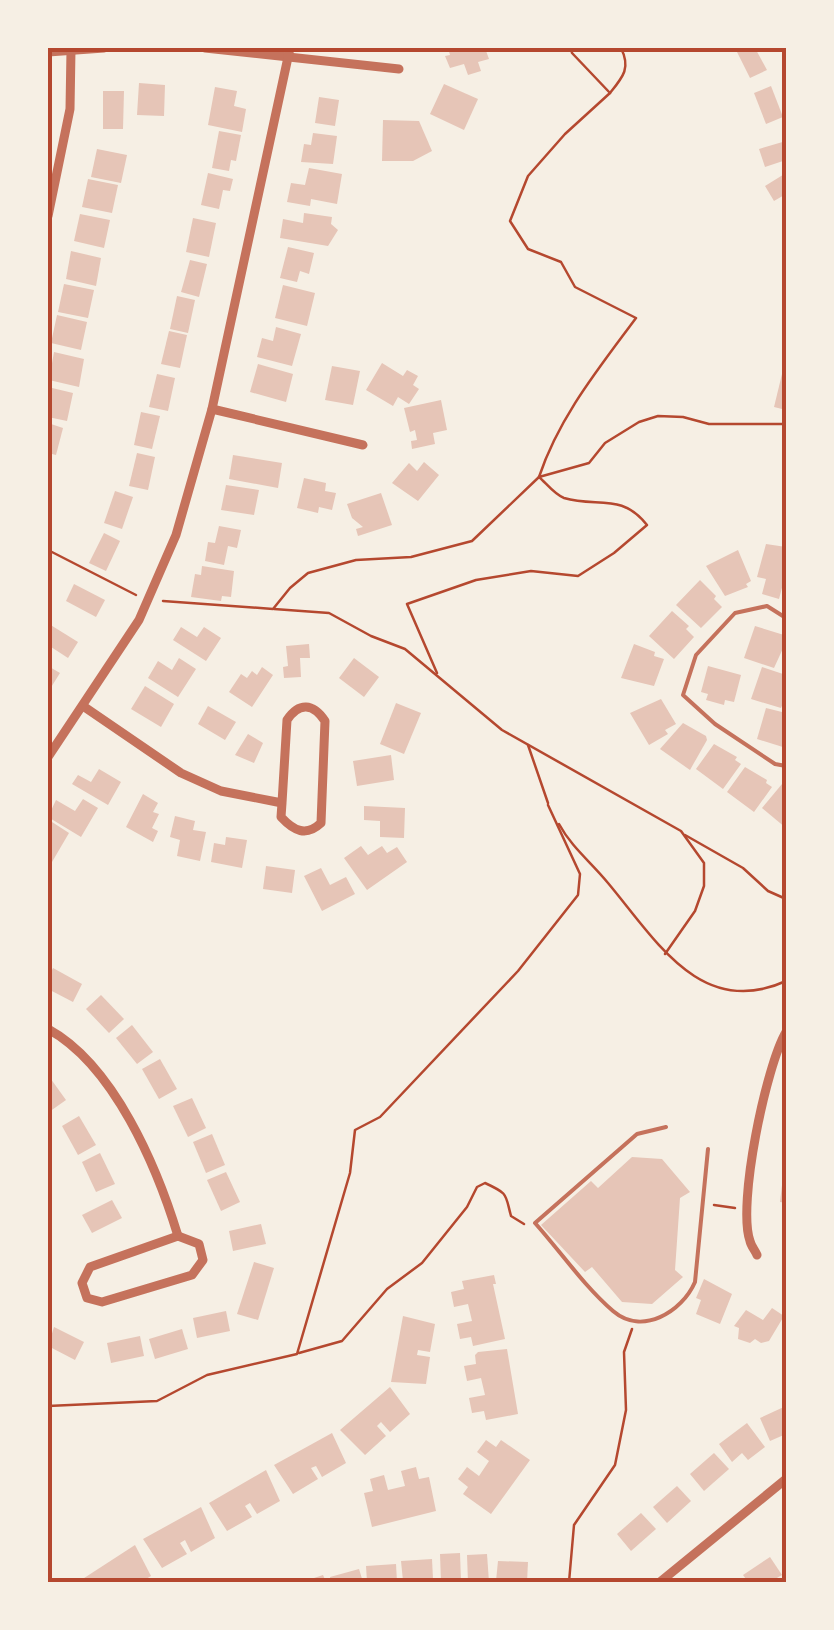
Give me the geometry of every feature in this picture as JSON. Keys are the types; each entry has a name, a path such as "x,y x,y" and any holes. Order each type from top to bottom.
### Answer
{"street":[{"path":"48,52 104,48"},
{"path":"205,48 290,52 398,69"},
{"path":"48,216 70,110 71,50"},
{"path":"48,757 138,620 181,519 212,410 290,52"},
{"path":"212,410 363,445"},
{"path":"83,706 181,773 221,791 282,802"},
{"path":"307,706 318,710 326,721 321,823 314,830 291,829 281,817 282,802 287,720 294,709 307,706"},
{"path":"48,1029 84,1056 116,1098 169,1204 178,1236"},
{"path":"757,1255 749,1239 747,1214 760,1108 785,1036"},
{"path":"178,1236 198,1244 204,1260 192,1275 102,1302 87,1298 82,1283 90,1267 178,1236"},
{"path":"660,1582 786,1479"}],"lane":[{"path":"786,618 767,606 735,614 696,655 684,695 715,724 775,764 786,766"},
{"path":"666,1127 637,1134 535,1223 615,1313 634,1321 657,1319 674,1311 688,1297 695,1282 708,1149"}],"path":[{"path":"571,48 610,93"},
{"path":"273,609 308,573 356,560 411,557 472,541 539,476 548,450 584,387 636,318 575,287 561,262 528,249 510,221 528,176 624,76 628,60 621,48"},
{"path":"539,476 589,463 606,444 640,422 658,416 709,424 786,424"},
{"path":"436,672 407,604 476,580 532,570 578,576 647,525 637,512 610,501 561,498 539,476"},
{"path":"48,550 137,596"},
{"path":"163,601 330,613 405,649 480,714 743,868 768,891 786,899"},
{"path":"297,1354 350,1173 355,1130 380,1117 518,970 578,895 580,874 548,804 528,745"},
{"path":"548,804 571,846 605,879 664,954 718,989 764,991 786,981"},
{"path":"664,954 695,911 704,886 704,863 683,834"},
{"path":"48,1406 156,1402 207,1376 342,1341 387,1290 422,1264 477,1187 485,1183 510,1202 509,1210 517,1221 535,1223"},
{"path":"716,1205 735,1208"},
{"path":"569,1582 574,1525 615,1465 626,1410 624,1352 634,1321"}],"building":[{"path":"448,48 485,48 489,59 478,62 481,71 468,75 464,64 450,68 445,56 450,55"},
{"path":"735,48 755,48 767,70 750,78"},
{"path":"139,83 165,85 164,116 137,115"},
{"path":"444,84 478,99 464,130 430,114"},
{"path":"771,86 783,117 766,124 754,93"},
{"path":"215,87 237,91 234,106 246,109 242,132 208,125"},
{"path":"103,91 124,91 123,129 103,129"},
{"path":"319,97 339,100 335,126 315,123"},
{"path":"383,120 419,121 432,151 413,161 382,161"},
{"path":"219,131 241,135 236,161 231,160 229,171 212,168"},
{"path":"313,133 337,136 333,164 301,162 304,144 311,145"},
{"path":"786,141 786,160 765,167 759,149"},
{"path":"97,149 127,155 121,183 91,177"},
{"path":"309,168 342,174 337,204 311,199 310,206 287,202 291,183 305,185"},
{"path":"208,173 233,179 230,191 223,190 219,209 201,205"},
{"path":"786,173 786,194 774,201 765,186"},
{"path":"88,179 118,185 112,213 82,207"},
{"path":"304,213 332,217 331,224 338,230 328,246 280,238 283,219 303,223"},
{"path":"80,214 110,220 104,248 74,241"},
{"path":"193,218 216,223 209,257 186,252"},
{"path":"288,247 314,253 309,274 300,271 297,282 280,278"},
{"path":"71,251 101,258 96,286 66,279"},
{"path":"190,260 207,264 199,297 181,292"},
{"path":"64,284 94,290 88,318 58,312"},
{"path":"283,285 315,293 307,326 275,318"},
{"path":"177,296 195,300 188,333 170,329"},
{"path":"57,315 87,322 81,350 51,343"},
{"path":"276,327 301,334 292,366 257,357 262,338 273,341"},
{"path":"169,331 187,335 180,368 161,364"},
{"path":"54,352 84,359 79,387 49,380"},
{"path":"382,363 403,376 407,370 418,376 413,385 419,389 409,404 398,397 393,406 366,390"},
{"path":"258,364 293,374 286,402 250,392"},
{"path":"332,366 360,371 353,405 325,400"},
{"path":"157,374 175,378 168,411 149,407"},
{"path":"782,374 786,375 786,410 774,407"},
{"path":"48,387 73,393 67,421 48,417"},
{"path":"441,400 447,430 433,433 435,444 412,449 411,441 417,440 415,430 410,432 404,408"},
{"path":"141,412 160,416 152,449 134,445"},
{"path":"48,423 63,428 56,455 48,453"},
{"path":"137,453 155,457 148,490 129,486"},
{"path":"233,455 282,463 278,488 229,479"},
{"path":"424,462 439,475 418,501 392,483 409,463 417,471"},
{"path":"304,478 326,483 325,491 336,493 332,510 319,507 318,513 297,508"},
{"path":"226,485 259,490 254,515 221,510"},
{"path":"115,491 133,497 122,529 104,523"},
{"path":"381,493 392,525 358,536 356,529 363,527 352,518 347,504"},
{"path":"219,526 241,530 237,548 228,546 224,565 205,561 208,542 215,543"},
{"path":"104,533 120,541 106,571 89,563"},
{"path":"766,544 786,547 786,585 783,584 779,599 762,594 766,579 757,577"},
{"path":"738,550 751,581 746,584 748,587 725,596 706,566"},
{"path":"202,566 234,571 231,597 222,596 221,601 191,597 195,574 201,575"},
{"path":"700,580 722,607 701,628 676,605"},
{"path":"74,584 105,600 96,617 66,601"},
{"path":"672,611 689,626 686,629 694,637 674,659 649,636"},
{"path":"49,624 78,642 68,658 48,645"},
{"path":"755,626 784,635 785,644 774,668 744,658"},
{"path":"181,627 197,637 204,627 221,638 206,661 173,640"},
{"path":"309,644 310,658 300,658 301,677 284,678 283,667 288,666 286,646"},
{"path":"634,644 664,659 654,686 621,678"},
{"path":"179,658 196,669 178,697 148,678 158,661 172,670"},
{"path":"354,658 379,677 364,697 339,678"},
{"path":"48,666 60,673 50,689 48,688"},
{"path":"708,666 741,675 734,702 725,700 724,705 706,700 708,694 701,692"},
{"path":"262,667 273,675 252,707 229,692 241,674 247,678 252,671 257,675"},
{"path":"762,667 786,675 786,702 781,708 751,699"},
{"path":"145,686 174,704 161,727 131,709"},
{"path":"661,699 676,724 649,745 630,713"},
{"path":"396,703 421,713 404,754 380,744"},
{"path":"208,706 236,722 225,740 198,724"},
{"path":"766,708 786,713 786,748 757,739"},
{"path":"683,723 707,740 690,770 660,749"},
{"path":"248,734 263,743 254,763 235,755"},
{"path":"714,744 737,757 735,760 741,764 723,789 696,769"},
{"path":"391,755 394,780 357,786 353,761"},
{"path":"745,767 772,787 754,812 727,792"},
{"path":"99,769 121,782 108,805 72,784 78,775 91,782"},
{"path":"782,784 786,788 786,828 762,808"},
{"path":"143,794 158,803 153,812 159,814 152,828 158,831 153,842 126,827"},
{"path":"83,799 98,808 81,837 48,817 56,800 75,811"},
{"path":"364,806 405,808 404,838 380,837 380,821 364,820"},
{"path":"175,816 195,821 193,830 206,832 200,861 177,856 180,840 170,837"},
{"path":"52,822 69,833 52,862 48,859 48,829"},
{"path":"226,837 247,840 242,868 211,862 214,843 225,845"},
{"path":"361,846 368,855 382,846 387,853 397,847 407,862 367,890 344,858"},
{"path":"266,866 295,870 292,893 263,889"},
{"path":"321,868 330,885 346,877 355,894 322,911 304,876"},
{"path":"53,968 82,984 73,1002 48,989"},
{"path":"101,995 124,1019 109,1033 86,1009"},
{"path":"132,1025 153,1052 137,1064 116,1038"},
{"path":"160,1059 177,1089 159,1099 142,1069"},
{"path":"48,1075 66,1100 49,1112 48,1110"},
{"path":"192,1098 206,1128 188,1137 173,1106"},
{"path":"79,1116 96,1145 78,1155 62,1126"},
{"path":"212,1134 225,1165 206,1173 193,1142"},
{"path":"100,1153 115,1184 96,1192 82,1162"},
{"path":"632,1157 662,1159 690,1192 680,1198 675,1270 683,1277 652,1304 622,1302 592,1267 585,1272 541,1225 591,1181 598,1188"},
{"path":"786,1169 786,1203 780,1202"},
{"path":"226,1172 240,1202 221,1211 207,1180"},
{"path":"112,1200 122,1218 92,1233 82,1215"},
{"path":"261,1224 266,1244 233,1251 229,1231"},
{"path":"254,1262 274,1268 258,1320 237,1314"},
{"path":"494,1275 505,1339 473,1346 471,1337 460,1339 457,1324 472,1321 468,1304 454,1307 451,1292 464,1289 462,1281"},
{"path":"704,1279 732,1294 720,1324 696,1314 701,1300 696,1298"},
{"path":"772,1308 784,1316 769,1341 761,1343 755,1339 750,1343 738,1339 739,1328 734,1326 746,1310 763,1320"},
{"path":"226,1311 230,1331 197,1338 193,1318"},
{"path":"403,1316 435,1324 430,1352 418,1350 417,1355 430,1357 426,1384 391,1382"},
{"path":"54,1327 84,1342 75,1360 48,1346"},
{"path":"182,1329 188,1349 155,1359 149,1339"},
{"path":"140,1336 144,1356 111,1363 107,1343"},
{"path":"507,1349 518,1414 486,1420 484,1411 472,1413 469,1398 485,1395 481,1378 467,1381 464,1366 476,1364 478,1352"},
{"path":"390,1387 410,1414 390,1432 381,1422 377,1426 386,1436 365,1455 340,1430"},
{"path":"786,1406 786,1434 770,1441 760,1418"},
{"path":"747,1423 765,1447 748,1460 742,1453 732,1462 719,1444"},
{"path":"332,1433 346,1463 322,1477 316,1466 311,1468 318,1479 293,1494 274,1465"},
{"path":"486,1440 496,1447 501,1440 530,1460 491,1514 463,1494 468,1487 458,1479 467,1467 479,1476 489,1461 477,1452"},
{"path":"714,1453 729,1469 704,1491 690,1474"},
{"path":"416,1467 419,1479 429,1477 436,1511 372,1527 364,1493 373,1491 370,1479 384,1475 388,1490 405,1486 401,1471"},
{"path":"266,1470 280,1501 257,1514 250,1503 245,1506 252,1517 227,1531 209,1503"},
{"path":"677,1486 691,1501 667,1523 653,1507"},
{"path":"201,1507 215,1538 191,1552 185,1540 180,1543 187,1554 162,1568 143,1539"},
{"path":"641,1513 656,1529 631,1551 617,1534"},
{"path":"135,1545 151,1576 141,1582 78,1582"},
{"path":"460,1553 461,1582 441,1582 440,1554"},
{"path":"487,1554 489,1582 468,1582 467,1555"},
{"path":"770,1557 782,1575 770,1582 748,1582 743,1575"},
{"path":"432,1559 433,1579 403,1581 401,1561"},
{"path":"498,1561 528,1562 527,1582 496,1581"},
{"path":"396,1564 397,1582 367,1582 366,1566"},
{"path":"359,1569 363,1582 331,1582 330,1577"},
{"path":"323,1575 326,1582 302,1582"}]}
